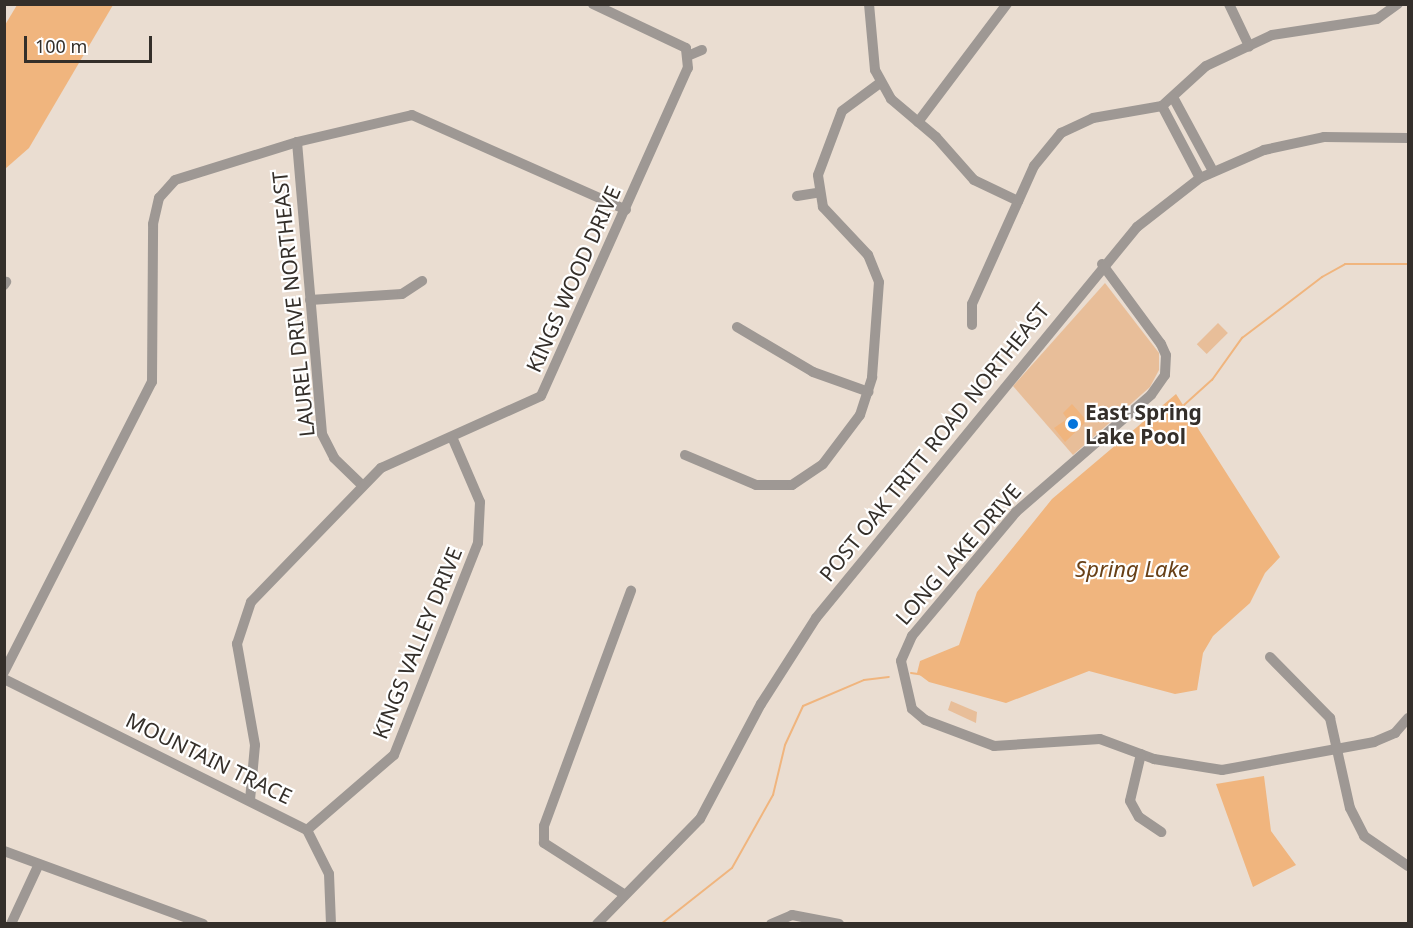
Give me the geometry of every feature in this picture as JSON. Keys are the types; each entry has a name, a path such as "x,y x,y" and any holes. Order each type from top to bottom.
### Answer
{"street":[{"path":"593,4 678,44 690,55 702,50"},
{"path":"869,4 880,83 974,180 1018,201"},
{"path":"918,122 1007,4"},
{"path":"1229,4 1249,46"},
{"path":"972,326 972,304 1034,165 1061,133 1094,118 1162,106 1174,99 1199,70 1249,46 1303,27 1377,19 1398,4"},
{"name":"KINGS WOOD DRIVE","path":"250,800 255,745 237,644 244,615 261,590 362,485 387,465 541,396 626,210 690,55"},
{"path":"685,455 756,485 792,485 829,458 856,422 869,392 877,272 817,193 819,161 837,118 852,100 880,83"},
{"path":"1174,99 1213,171"},
{"path":"1162,106 1200,178"},
{"path":"4,672 152,382 153,224 159,198 184,174 297,142 412,115 626,210"},
{"name":"POST OAK TRITT ROAD NORTHEAST","path":"597,924 622,893 700,819 761,704 816,618 1102,264 1145,219 1213,171 1310,139 1408,138"},
{"name":"LAUREL DRIVE NORTHEAST","path":"297,142 322,434 334,458 362,485"},
{"path":"797,196 817,193"},
{"name":"LONG LAKE DRIVE","path":"1102,264 1166,355 1160,384 1005,525 912,636 901,662 908,703 935,724 1003,747 1100,739 1141,754 1222,770 1339,749 1389,737 1408,718"},
{"path":"310,300 402,294 422,281"},
{"path":"737,327 813,372 869,392"},
{"name":"KINGS VALLEY DRIVE","path":"307,830 394,755 478,543 480,502 452,437"},
{"path":"622,893 538,845 631,591"},
{"path":"1270,657 1325,710 1339,749 1357,824 1374,847 1408,866"},
{"name":"MOUNTAIN TRACE","path":"4,679 307,830 329,874 331,924"},
{"path":"1141,754 1130,801 1139,817 1161,832"},
{"path":"4,851 203,924"},
{"path":"11,924 39,864"},
{"path":"771,924 799,915 839,924"}],"shaded area":[{"path":"1105,283 1159,353 1159,370 1150,387 1073,455 1013,386"},
{"path":"1218,323 1228,333 1207,354 1197,344"},
{"path":"951,701 977,712 976,723 948,710"}],"water":[{"path":"17,5 113,5 29,148 5,169 5,25"},
{"name":"Spring Lake","path":"1176,394 1280,557 1265,573 1250,603 1213,636 1203,653 1197,690 1175,694 1089,671 1006,703 929,682 917,673 920,661 959,645 977,592 1052,499"},
{"name":"East Spring Lake Pool","path":"1072,404 1087,421 1065,442 1054,428 1067,419 1063,413"},
{"path":"1264,776 1271,831 1296,865 1253,887 1216,784"}],"waterway":[{"path":"1184,405 1212,380 1242,338 1322,277 1345,264 1408,264"},
{"path":"911,673 925,675"},
{"path":"661,924 732,868 773,795 785,745 803,706 864,680 889,677"}],"place":[{"name":"East Spring Lake Pool","path":"1073,424"}]}
